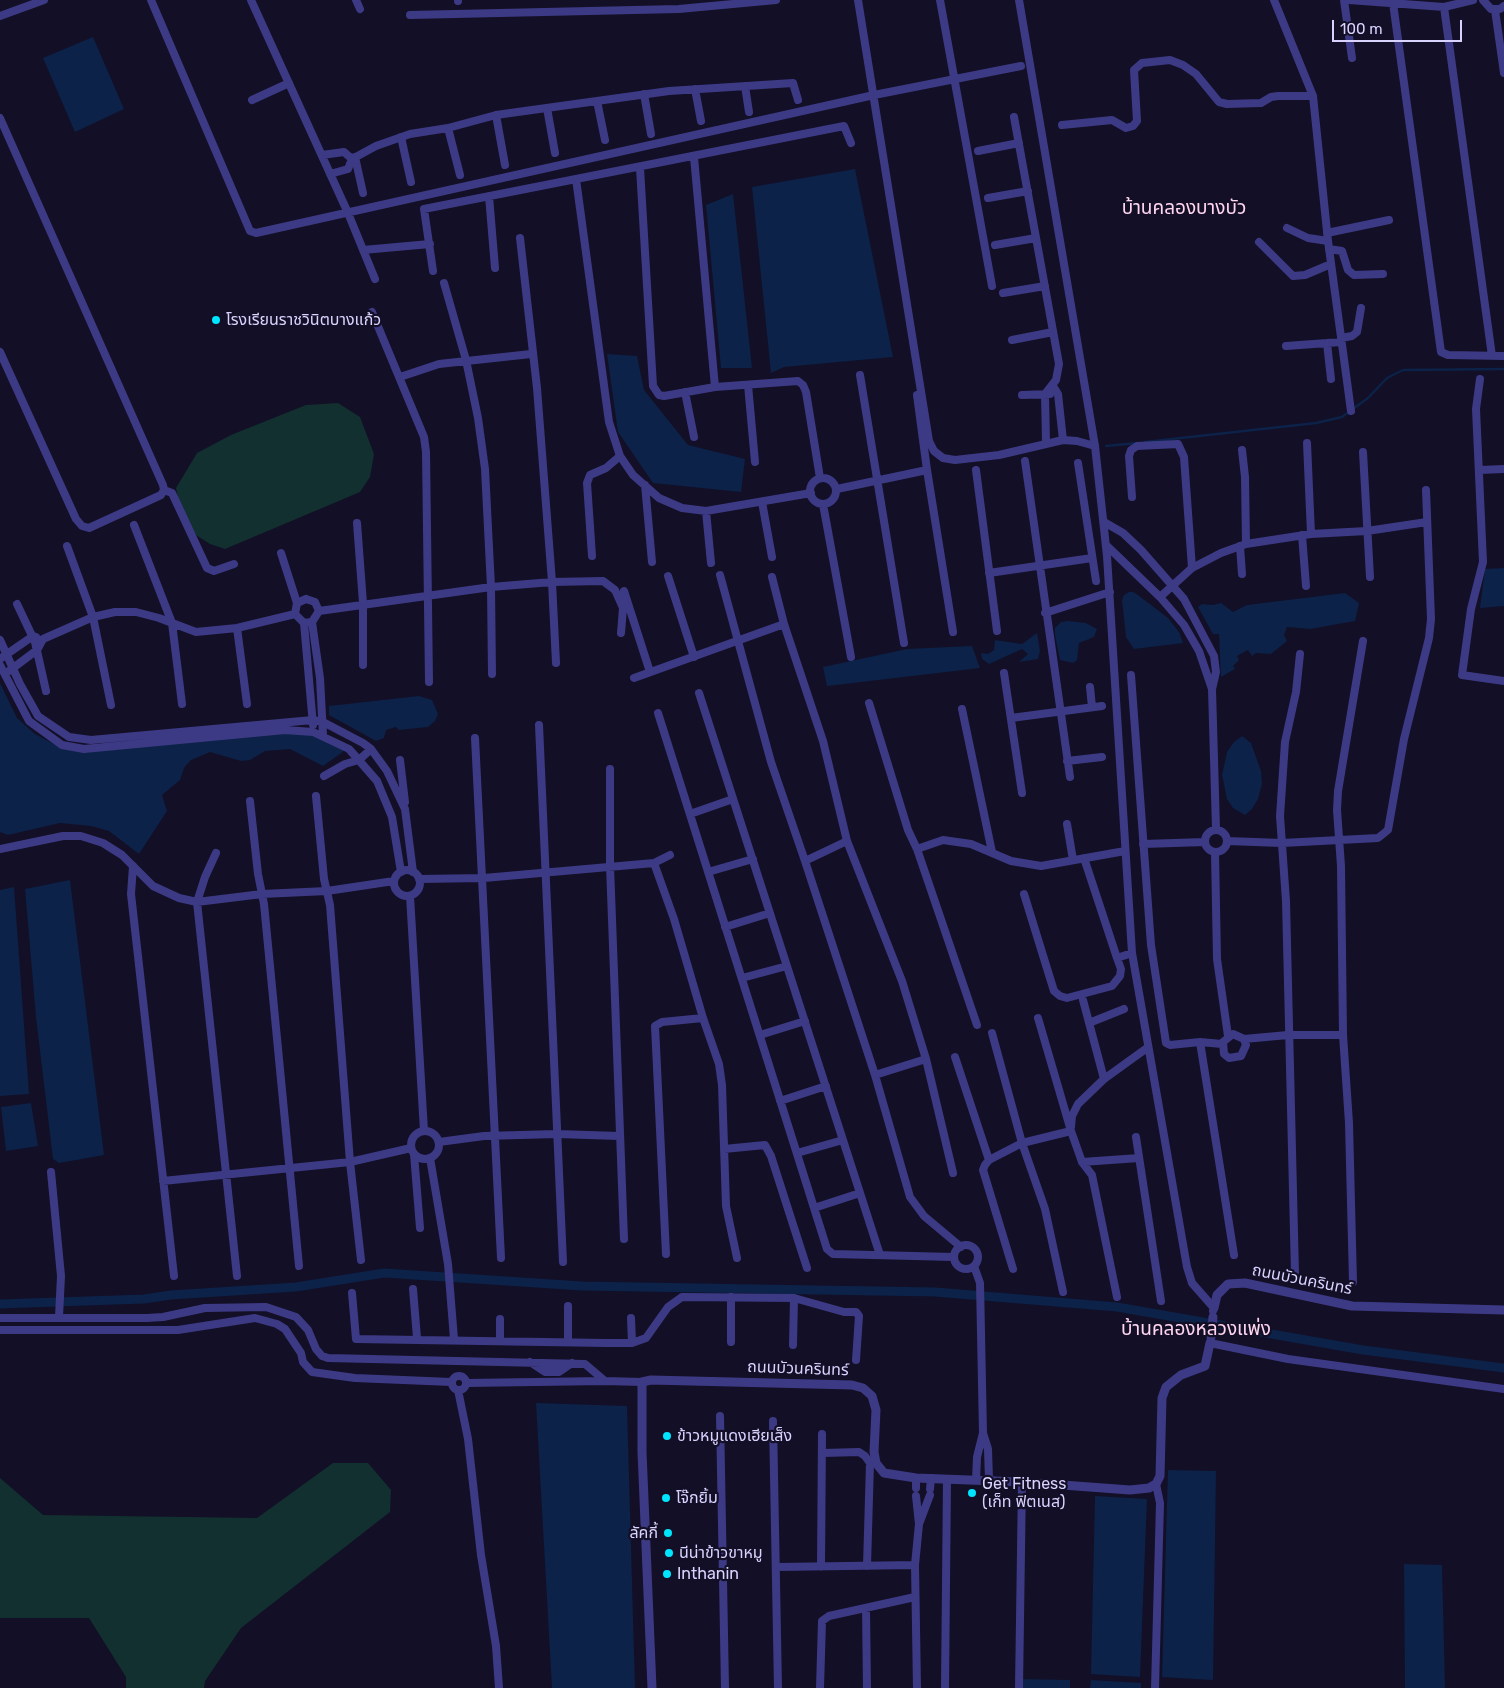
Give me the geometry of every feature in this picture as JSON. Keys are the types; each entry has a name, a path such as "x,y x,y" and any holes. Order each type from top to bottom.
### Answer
{"street":[{"path":"0,16 44,0"},
{"path":"151,0 250,231 256,233 874,95 1021,66"},
{"path":"251,0 348,212 375,279"},
{"path":"356,0 360,9"},
{"path":"410,16 679,9 776,0"},
{"path":"858,0 929,441 934,451 943,458 955,460 999,455 1063,440 1077,441 1095,446"},
{"path":"940,0 953,80 992,286"},
{"path":"1019,0 1095,446 1107,546 1132,953 1147,1048 1187,1267 1192,1283 1214,1308"},
{"path":"1274,0 1313,96 1328,241 1351,411"},
{"path":"1344,0 1352,58"},
{"path":"1349,0 1444,7 1473,0"},
{"path":"1483,0 1487,6 1495,10"},
{"path":"1393,3 1441,352 1448,355 1504,356"},
{"path":"1495,10 1504,6"},
{"path":"1444,7 1492,356"},
{"path":"1495,10 1504,73"},
{"path":"1062,125 1112,120 1126,128 1133,126 1137,121 1134,70 1142,63 1170,60 1183,65 1196,74 1219,102 1227,104 1260,103 1271,97 1278,96 1313,96"},
{"path":"252,100 289,83"},
{"path":"330,174 348,169 354,158 376,146 400,137 448,128 496,115 644,94 793,83 798,100"},
{"path":"745,86 750,112"},
{"path":"695,89 701,121"},
{"path":"644,94 651,134"},
{"path":"598,100 605,140"},
{"path":"547,108 555,153"},
{"path":"496,115 505,165"},
{"path":"1014,117 1059,369 1053,386 1045,394 1046,444"},
{"path":"0,118 164,490 172,493 207,568 214,571 234,564"},
{"path":"433,271 424,209 640,168 844,126 851,143"},
{"path":"448,128 460,175"},
{"path":"400,137 411,182"},
{"path":"978,151 1019,143"},
{"path":"322,154 344,152 354,158 363,193"},
{"path":"694,156 715,387"},
{"path":"640,168 653,386 659,395 664,396 715,387 798,381 803,385 820,478"},
{"path":"576,179 609,422 620,456 633,475 659,498 682,508 706,511 811,492"},
{"path":"988,198 1028,191"},
{"path":"489,196 495,268"},
{"path":"1328,241 1389,220"},
{"path":"1287,228 1308,238 1328,241 1342,251 1348,270 1354,275 1383,274"},
{"path":"520,238 531,354 537,388 552,582 556,663"},
{"path":"995,245 1036,238"},
{"path":"1259,242 1293,276 1305,275 1331,264"},
{"path":"362,250 430,244"},
{"path":"444,283 466,360 478,418 485,469 491,587 492,674"},
{"path":"1003,294 1045,286"},
{"path":"1286,346 1327,343 1352,336 1356,332 1361,308"},
{"path":"372,312 424,437 426,452 429,682"},
{"path":"1012,340 1053,332"},
{"path":"1327,343 1331,378"},
{"path":"0,352 76,518 82,526 90,528 161,495 164,490"},
{"path":"400,378 439,364 531,354"},
{"path":"913,372 953,632"},
{"path":"860,376 875,481 904,643"},
{"path":"1480,379 1476,409 1483,562 1471,608 1462,675 1504,681"},
{"path":"748,385 755,462"},
{"path":"1053,386 1058,394 1063,440"},
{"path":"684,392 694,437"},
{"path":"1022,395 1058,394"},
{"path":"1307,443 1311,534"},
{"path":"1132,496 1129,456 1131,450 1137,446 1178,444 1184,457 1192,568"},
{"path":"1242,450 1245,477 1242,574"},
{"path":"1363,452 1370,577"},
{"path":"592,556 586,484 590,475 606,468 620,456"},
{"path":"1025,461 1070,777"},
{"path":"1078,463 1096,581"},
{"path":"1480,470 1504,469"},
{"path":"837,489 927,470"},
{"path":"976,470 997,631"},
{"path":"820,478 828,478 834,482 837,489 835,497 830,502 823,504 816,502 811,492 814,482 820,478"},
{"path":"645,485 652,562"},
{"path":"1227,842 1282,843 1378,838 1388,830 1404,739 1430,638 1431,619 1426,490"},
{"path":"762,502 772,557"},
{"path":"823,504 851,657"},
{"path":"706,511 710,563"},
{"path":"1104,522 1122,533 1141,550 1184,599 1214,656 1216,672 1212,689 1216,830"},
{"path":"1160,597 1192,568 1221,553 1243,545 1302,535 1367,531 1427,522"},
{"path":"357,523 363,604 363,665"},
{"path":"134,525 172,623 182,704"},
{"path":"1302,535 1306,586"},
{"path":"67,546 93,616 111,705"},
{"path":"1107,546 1160,597 1184,625 1199,651 1212,689"},
{"path":"281,553 297,603 295,614"},
{"path":"989,573 1092,558"},
{"path":"720,575 771,762 875,1075 910,1197 924,1216 960,1247"},
{"path":"668,576 694,657"},
{"path":"772,577 784,624 823,740 847,841 902,981 926,1059 954,1173"},
{"path":"323,735 312,622 319,611 491,587 552,582 603,581 615,590 623,608 621,633"},
{"path":"624,591 650,672"},
{"path":"1046,613 1110,592"},
{"path":"297,603 306,599 315,602 319,611"},
{"path":"17,604 33,636 46,691"},
{"path":"4,674 13,670 37,650 43,639 93,616 115,612 136,612 196,632 237,628 295,614"},
{"path":"295,614 304,623 313,732"},
{"path":"304,623 312,622"},
{"path":"634,678 784,624"},
{"path":"237,628 247,704"},
{"path":"33,636 43,639"},
{"path":"3,657 33,636"},
{"path":"0,640 3,657 13,670 38,716 69,737 91,740 313,720 323,722 371,750 387,771 406,809"},
{"path":"1353,1282 1349,1123 1343,1035 1338,791 1363,641"},
{"path":"1295,1274 1282,843 1282,781 1300,654"},
{"path":"0,665 29,721 62,745 84,748 285,730 313,732 349,748 377,780 392,818 401,872 394,881 327,891 262,894 197,902 179,898 153,886 122,855 103,842 81,836 62,836 0,849"},
{"path":"1004,673 1022,793"},
{"path":"1131,675 1151,945 1166,1043 1170,1046 1200,1042 1222,1044"},
{"path":"11,688 20,684"},
{"path":"1090,687 1092,707"},
{"path":"699,693 880,1255"},
{"path":"869,703 908,830 917,849 977,1025"},
{"path":"1011,718 1102,706"},
{"path":"962,709 992,852"},
{"path":"658,713 814,1208 830,1253 954,1257"},
{"path":"539,725 563,1262"},
{"path":"172,732 175,740"},
{"path":"475,738 484,878 501,1258"},
{"path":"324,776 344,764 359,760 371,750"},
{"path":"1067,761 1102,757"},
{"path":"400,760 413,872 419,880 417,891 410,896"},
{"path":"610,769 610,866 624,1239"},
{"path":"377,780 387,771"},
{"path":"316,796 330,905 350,1162 361,1260"},
{"path":"690,814 733,799"},
{"path":"250,800 262,894 299,1266"},
{"path":"1067,824 1073,860"},
{"path":"1216,830 1225,834 1227,842 1222,850 1214,852 1208,848 1205,842 1206,834 1216,830"},
{"path":"917,849 943,840 971,844 1011,861 1041,866 1125,851"},
{"path":"805,861 847,841"},
{"path":"1143,844 1205,842"},
{"path":"1214,852 1217,958 1228,1036 1222,1044 1224,1054 1236,1059 1245,1051 1244,1039"},
{"path":"216,853 197,902 238,1276"},
{"path":"419,880 484,878 654,863 670,854"},
{"path":"1024,894 1054,991 1060,996 1067,998 1112,986 1120,976 1121,969 1084,858"},
{"path":"708,872 753,859"},
{"path":"654,863 674,920 702,1018 719,1064 722,1085 726,1206 737,1258"},
{"path":"133,866 131,894 174,1276"},
{"path":"401,872 413,872"},
{"path":"394,881 398,892 410,896"},
{"path":"410,896 424,1131"},
{"path":"725,926 770,913"},
{"path":"1117,958 1132,953"},
{"path":"742,978 787,966"},
{"path":"1083,1000 1104,1079"},
{"path":"1089,1023 1124,1009"},
{"path":"666,1254 655,1026 662,1022 702,1018"},
{"path":"1038,1018 1071,1131 1082,1162 1092,1175 1116,1297"},
{"path":"760,1035 805,1021"},
{"path":"992,1034 1022,1143 1045,1208 1063,1292"},
{"path":"1228,1036 1239,1035 1244,1039 1288,1035 1343,1035"},
{"path":"1200,1042 1234,1255"},
{"path":"1071,1131 1072,1116 1078,1104 1104,1079 1147,1048"},
{"path":"955,1057 989,1160"},
{"path":"875,1075 926,1059"},
{"path":"780,1101 826,1086"},
{"path":"413,1151 422,1159 430,1158 437,1152 439,1142 434,1134 424,1131 415,1135 410,1144 413,1151 420,1228"},
{"path":"1013,1269 983,1170 989,1160 1022,1143 1071,1131"},
{"path":"439,1142 495,1135 619,1136"},
{"path":"1136,1138 1161,1301"},
{"path":"797,1153 843,1140"},
{"path":"724,1149 758,1144 764,1145 771,1156 808,1268"},
{"path":"163,1181 289,1170 413,1151"},
{"path":"430,1158 448,1264 454,1339"},
{"path":"1082,1162 1139,1158"},
{"path":"51,1172 61,1276 60,1313"},
{"path":"814,1208 860,1194"},
{"path":"968,1245 977,1252 978,1258 974,1266 967,1269 956,1265 954,1257 960,1247 968,1245"},
{"path":"974,1266 980,1283 982,1318 983,1433 977,1456 976,1480"},
{"name":"ถนนบัวนครินทร์","path":"642,1382 650,1380 852,1385 863,1388 872,1396 876,1410 874,1452 876,1462 884,1473 916,1478 989,1480 1130,1490 1149,1488 1156,1484 1160,1476 1162,1398 1166,1387 1181,1376 1205,1366 1211,1340 1217,1295 1228,1284 1245,1283 1352,1306 1504,1310"},
{"path":"412,1289 417,1338"},
{"path":"352,1292 356,1339 417,1338 632,1343 646,1338 668,1307 682,1297 794,1298 844,1312 856,1312 859,1316 856,1360"},
{"path":"730,1297 731,1342"},
{"path":"793,1345 794,1298"},
{"path":"0,1318 60,1313 163,1317 205,1308 266,1306 296,1316 308,1330 316,1349 322,1356 328,1358 530,1362 545,1372 559,1372 572,1363 585,1364 605,1380"},
{"path":"568,1306 568,1342"},
{"path":"0,1330 178,1330 255,1318 277,1324 285,1329 301,1353 303,1362 312,1372 355,1378 451,1382"},
{"path":"631,1318 632,1343"},
{"path":"500,1319 500,1340"},
{"path":"1211,1340 1338,1367 1504,1388"},
{"path":"451,1382 454,1377 460,1375 464,1378 466,1384"},
{"path":"466,1384 605,1380 642,1382 642,1461 652,1688"},
{"path":"451,1382 453,1387 458,1390 468,1439 480,1555 496,1646 499,1688"},
{"path":"458,1390 463,1389 466,1384"},
{"path":"720,1416 725,1688"},
{"path":"774,1421 778,1688"},
{"path":"983,1433 988,1449 989,1480"},
{"path":"821,1567 822,1434"},
{"path":"823,1453 859,1452 866,1456 870,1463 867,1566"},
{"path":"916,1478 920,1524"},
{"path":"916,1688 915,1565 920,1524 930,1492 930,1478"},
{"path":"946,1688 947,1479"},
{"path":"1019,1688 1022,1482"},
{"path":"1155,1688 1160,1503 1156,1484"},
{"path":"777,1568 915,1565"},
{"path":"820,1688 822,1621 829,1616 915,1597"},
{"path":"866,1608 868,1688"}],"green space":[{"path":"338,403 360,417 374,454 370,477 360,492 225,549 210,544 188,530 182,515 176,488 197,453 231,435 306,405"},
{"path":"333,1463 368,1463 391,1490 390,1512 241,1628 205,1681 204,1688 126,1688 126,1677 89,1618 0,1618 0,1478 43,1515 257,1518"}],"water":[{"path":"93,37 124,109 75,132 43,58"},
{"path":"855,169 893,357 784,367 771,373 752,187"},
{"path":"733,194 752,368 721,368 706,205"},
{"path":"607,354 637,356 644,390 688,445 745,459 741,492 653,483 618,432"},
{"path":"1504,568 1504,606 1480,608 1485,569"},
{"path":"1129,592 1138,595 1168,618 1179,632 1183,643 1134,649 1126,637 1122,600 1124,595"},
{"path":"1345,593 1359,603 1355,621 1310,629 1287,627 1284,635 1287,641 1271,654 1256,653 1252,656 1248,650 1237,656 1239,660 1233,666 1235,669 1221,677 1219,634 1213,634 1198,607 1202,604 1213,605 1221,603 1233,612 1247,605"},
{"path":"1061,622 1086,623 1097,629 1094,637 1079,643 1077,660 1073,663 1060,660 1055,635 1055,628"},
{"path":"1037,633 1040,651 1038,659 1019,662 1028,654 1022,649 989,664 982,659 981,653 988,654 994,650 995,640 1022,644"},
{"path":"972,646 980,668 827,686 823,667 907,649"},
{"path":"0,683 17,718 35,734 58,746 83,749 289,731 331,740 344,751 323,766 290,749 265,751 250,760 241,761 210,752 191,760 184,768 180,780 162,795 167,811 139,854 109,831 91,826 60,823 8,835 0,832"},
{"path":"419,696 432,700 438,714 435,721 428,727 399,730 396,727 386,730 384,738 376,741 329,715 329,706"},
{"path":"1242,736 1251,743 1261,771 1262,784 1258,799 1252,809 1245,815 1233,808 1227,799 1222,775 1227,752 1234,742"},
{"path":"70,880 104,1155 59,1163 53,1159 36,1017 25,889"},
{"path":"14,887 29,1094 0,1096 0,890"},
{"path":"31,1103 38,1146 6,1151 1,1107"},
{"path":"536,1403 627,1406 635,1688 552,1688"},
{"path":"1168,1470 1216,1471 1213,1680 1162,1677"},
{"path":"1095,1496 1147,1499 1140,1677 1091,1674"},
{"path":"1404,1564 1442,1565 1445,1688 1405,1688"},
{"path":"1019,1679 1070,1680 1070,1688 1019,1688"},
{"path":"1091,1680 1141,1683 1141,1688 1090,1688"}],"waterway":[{"path":"1145,442 1316,423 1342,417 1368,398 1387,378 1403,370 1504,369"},
{"path":"1106,446 1137,443"},
{"path":"0,1304 144,1299 171,1295 296,1287 384,1273 582,1286 935,1292 1117,1307 1363,1350 1504,1368"}],"place":[{"name":"โรงเรียนราชวินิตบางแก้ว","path":"216,320"},
{"name":"ข้าวหมูแดงเฮียเส็ง","path":"667,1436"},
{"name":"Get Fitness (เก็ท ฟิตเนส)","path":"972,1493"},
{"name":"โจ๊กยิ้ม","path":"666,1498"},
{"name":"ลัคกี้","path":"668,1533"},
{"name":"นีน่าข้าวขาหมู","path":"669,1553"},
{"name":"Inthanin","path":"667,1574"}],"district":[{"name":"บ้านคลองบางบัว","path":"1184,209"},
{"name":"บ้านคลองหลวงแพ่ง","path":"1196,1330"}]}
